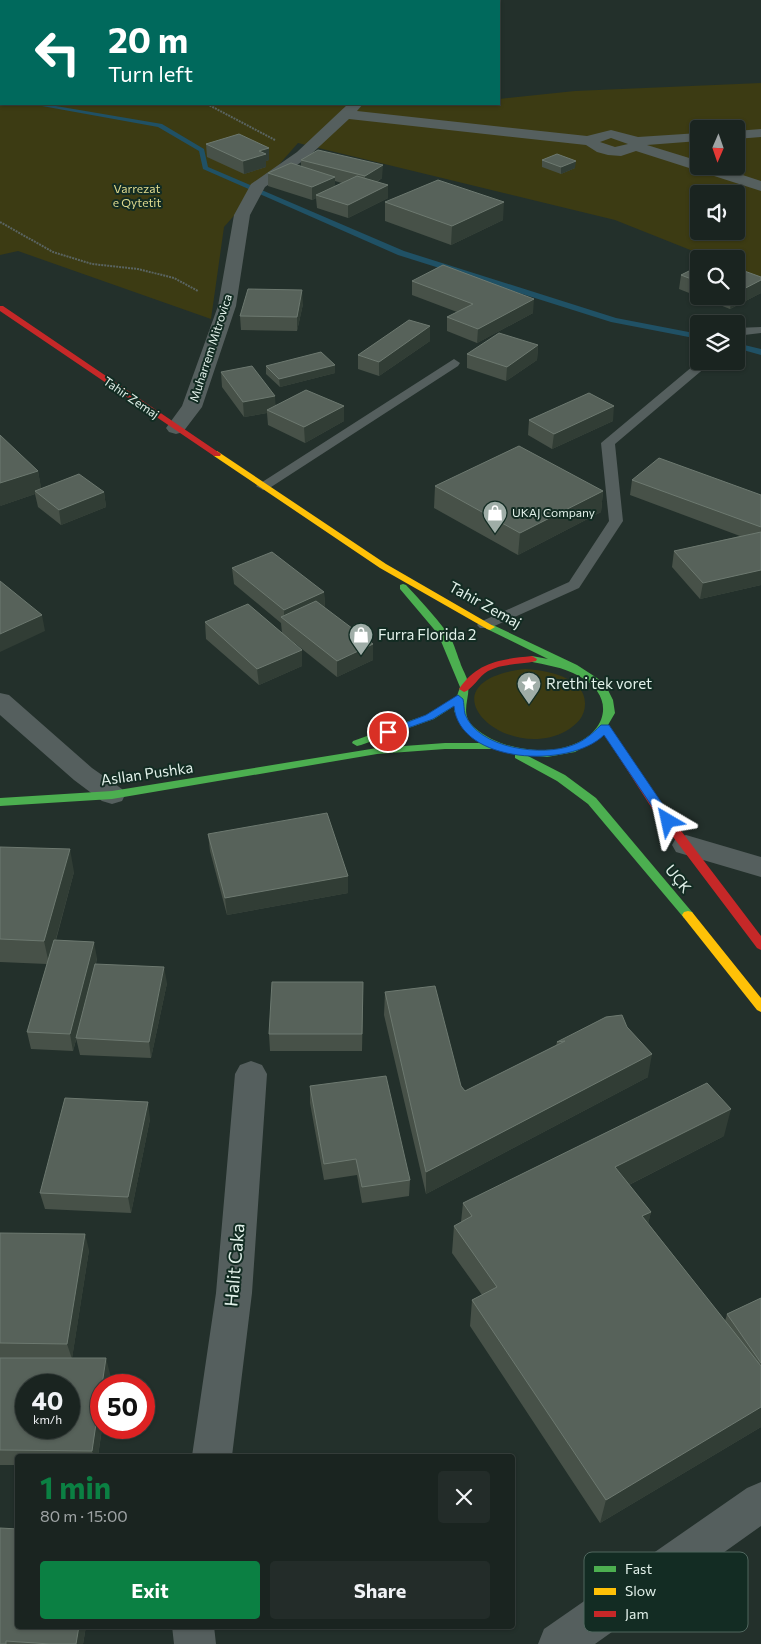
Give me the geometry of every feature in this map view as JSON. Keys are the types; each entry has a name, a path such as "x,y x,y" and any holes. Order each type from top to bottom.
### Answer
{"main road":[{"name":"Tahir Zemaj","path":"0,308 383,566 485,625 573,667"},
{"name":"Tahir Zemaj","path":"383,566 443,633 464,685"},
{"path":"511,660 554,661 573,667 596,682 609,701 610,715 605,728 593,740 576,748 562,752 532,754 509,750 485,741 469,728 460,714 458,699 464,685 476,673 492,665 511,660"},
{"name":"Asllan Pushka","path":"297,764 430,717 458,699"},
{"name":"UÇK","path":"605,728 659,810 761,945"},
{"name":"Asllan Pushka","path":"0,802 112,794 212,780 377,751 496,746"},
{"name":"UÇK","path":"509,750 561,778 592,801 646,863 761,1007"}],"street":[{"name":"Muharrem Mitrovica","path":"176,428 192,407 227,306 242,215 255,190 302,154 351,109"},
{"path":"351,109 591,141 598,136 611,134 626,136 635,143 690,163"},
{"path":"745,134 761,133"},
{"path":"635,143 690,138"},
{"path":"727,175 761,186"},
{"path":"0,701 83,774 112,794"},
{"path":"686,844 761,867"},
{"name":"Halit Caka","path":"212,1454 234,1293 251,1074"},
{"path":"690,1552 761,1502"},
{"path":"559,1644 584,1626"},
{"path":"193,1629 195,1644"}],"lane":[{"path":"745,331 761,330"},
{"path":"263,486 454,363"},
{"path":"485,625 574,585 616,521 608,443 696,370"}],"path":[{"path":"209,105 302,154"},
{"path":"0,222 53,252 92,264 138,269 174,278 227,306"}],"green space":[{"name":"Varrezat e Qytetit","path":"761,83 761,277 745,271 745,250 690,250 615,220 298,143 224,227 211,319 18,251 0,255 0,105 500,105 500,99 575,91"},
{"path":"525,669 553,673 572,681 584,695 585,709 582,717 566,731 542,739 518,737 498,729 482,717 475,703 478,689 493,677"}],"building":[{"path":"239,134 269,148 259,151 266,154 243,161 206,144"},
{"path":"318,150 383,165 365,176 301,160"},
{"path":"557,154 576,161 561,167 542,160"},
{"path":"291,163 335,177 312,187 268,173"},
{"path":"357,176 388,185 348,205 316,195"},
{"path":"438,180 504,202 452,226 385,202"},
{"path":"443,265 534,299 478,329 447,317 473,304 412,281"},
{"path":"690,270 690,278 681,275"},
{"path":"745,271 761,277 761,280 745,288"},
{"path":"248,289 302,290 297,317 240,316"},
{"path":"409,320 430,326 379,362 358,355"},
{"path":"499,333 538,345 507,367 467,354"},
{"path":"321,352 335,365 279,379 266,366"},
{"path":"252,366 275,396 243,402 221,372"},
{"path":"306,390 344,406 304,427 267,410"},
{"path":"589,393 614,406 554,434 529,420"},
{"path":"0,435 38,471 0,483"},
{"path":"519,446 603,491 520,533 435,486"},
{"path":"659,458 761,495 761,527 632,480"},
{"path":"79,474 104,492 59,510 35,491"},
{"path":"761,532 761,570 703,583 674,551"},
{"path":"272,552 324,592 284,610 232,568"},
{"path":"0,581 42,615 0,634"},
{"path":"316,601 373,644 337,661 281,617"},
{"path":"248,604 302,650 257,669 205,622"},
{"path":"327,813 348,876 225,898 208,834"},
{"path":"0,847 70,849 44,941 0,939"},
{"path":"54,940 94,942 70,1034 27,1032"},
{"path":"95,964 164,967 149,1042 76,1038"},
{"path":"272,982 363,982 362,1034 269,1034"},
{"path":"435,986 461,1086 465,1091 565,1041 557,1042 606,1017 622,1015 627,1027 652,1054 426,1172 385,992"},
{"path":"386,1076 410,1180 362,1187 356,1159 324,1164 310,1086"},
{"path":"707,1083 731,1109 615,1167 651,1212 642,1216 761,1366 761,1407 606,1500 472,1300 497,1287 454,1226 472,1216 463,1203"},
{"path":"65,1098 148,1102 128,1197 40,1193"},
{"path":"0,1233 85,1234 67,1344 0,1343"},
{"path":"761,1298 761,1363 727,1314"},
{"path":"0,1358 106,1358 104,1374 90,1374 90,1439 94,1439 92,1451 0,1450"},
{"path":"0,1528 15,1529 15,1629 78,1629 76,1644 6,1641 6,1644 0,1644"}],"waterway":[{"path":"40,105 160,125 202,150 205,168 401,253 614,320 690,335"},
{"path":"745,348 761,352"}],"traffic: fast":[{"path":"403,587 443,633 464,685"},
{"path":"490,627 573,667"},
{"path":"464,689 460,711 470,729 490,743 518,751 547,753 575,748 597,735 610,713 608,700 602,689 582,673 557,664 532,659"},
{"path":"357,743 430,717 458,699"},
{"path":"0,802 112,795 377,751 445,746 496,746"},
{"path":"519,756 561,778 592,801 688,915"}],"traffic: slow":[{"path":"217,454 383,566 490,627"},
{"path":"688,915 761,1007"}],"traffic: jam":[{"path":"0,308 217,454"},
{"path":"464,689 477,674 494,665 532,659"},
{"path":"605,728 659,810 761,945"}],"place":[{"name":"UKAJ Company","path":"495,534"},
{"name":"Furra Florida 2","path":"361,656"},
{"name":"Rrethi tek voret","path":"529,705"}],"route":[{"path":"388,732 430,717 458,699 460,714 469,728 485,741 509,750 532,754 555,753 576,748 593,740 605,728 668,821"}]}
